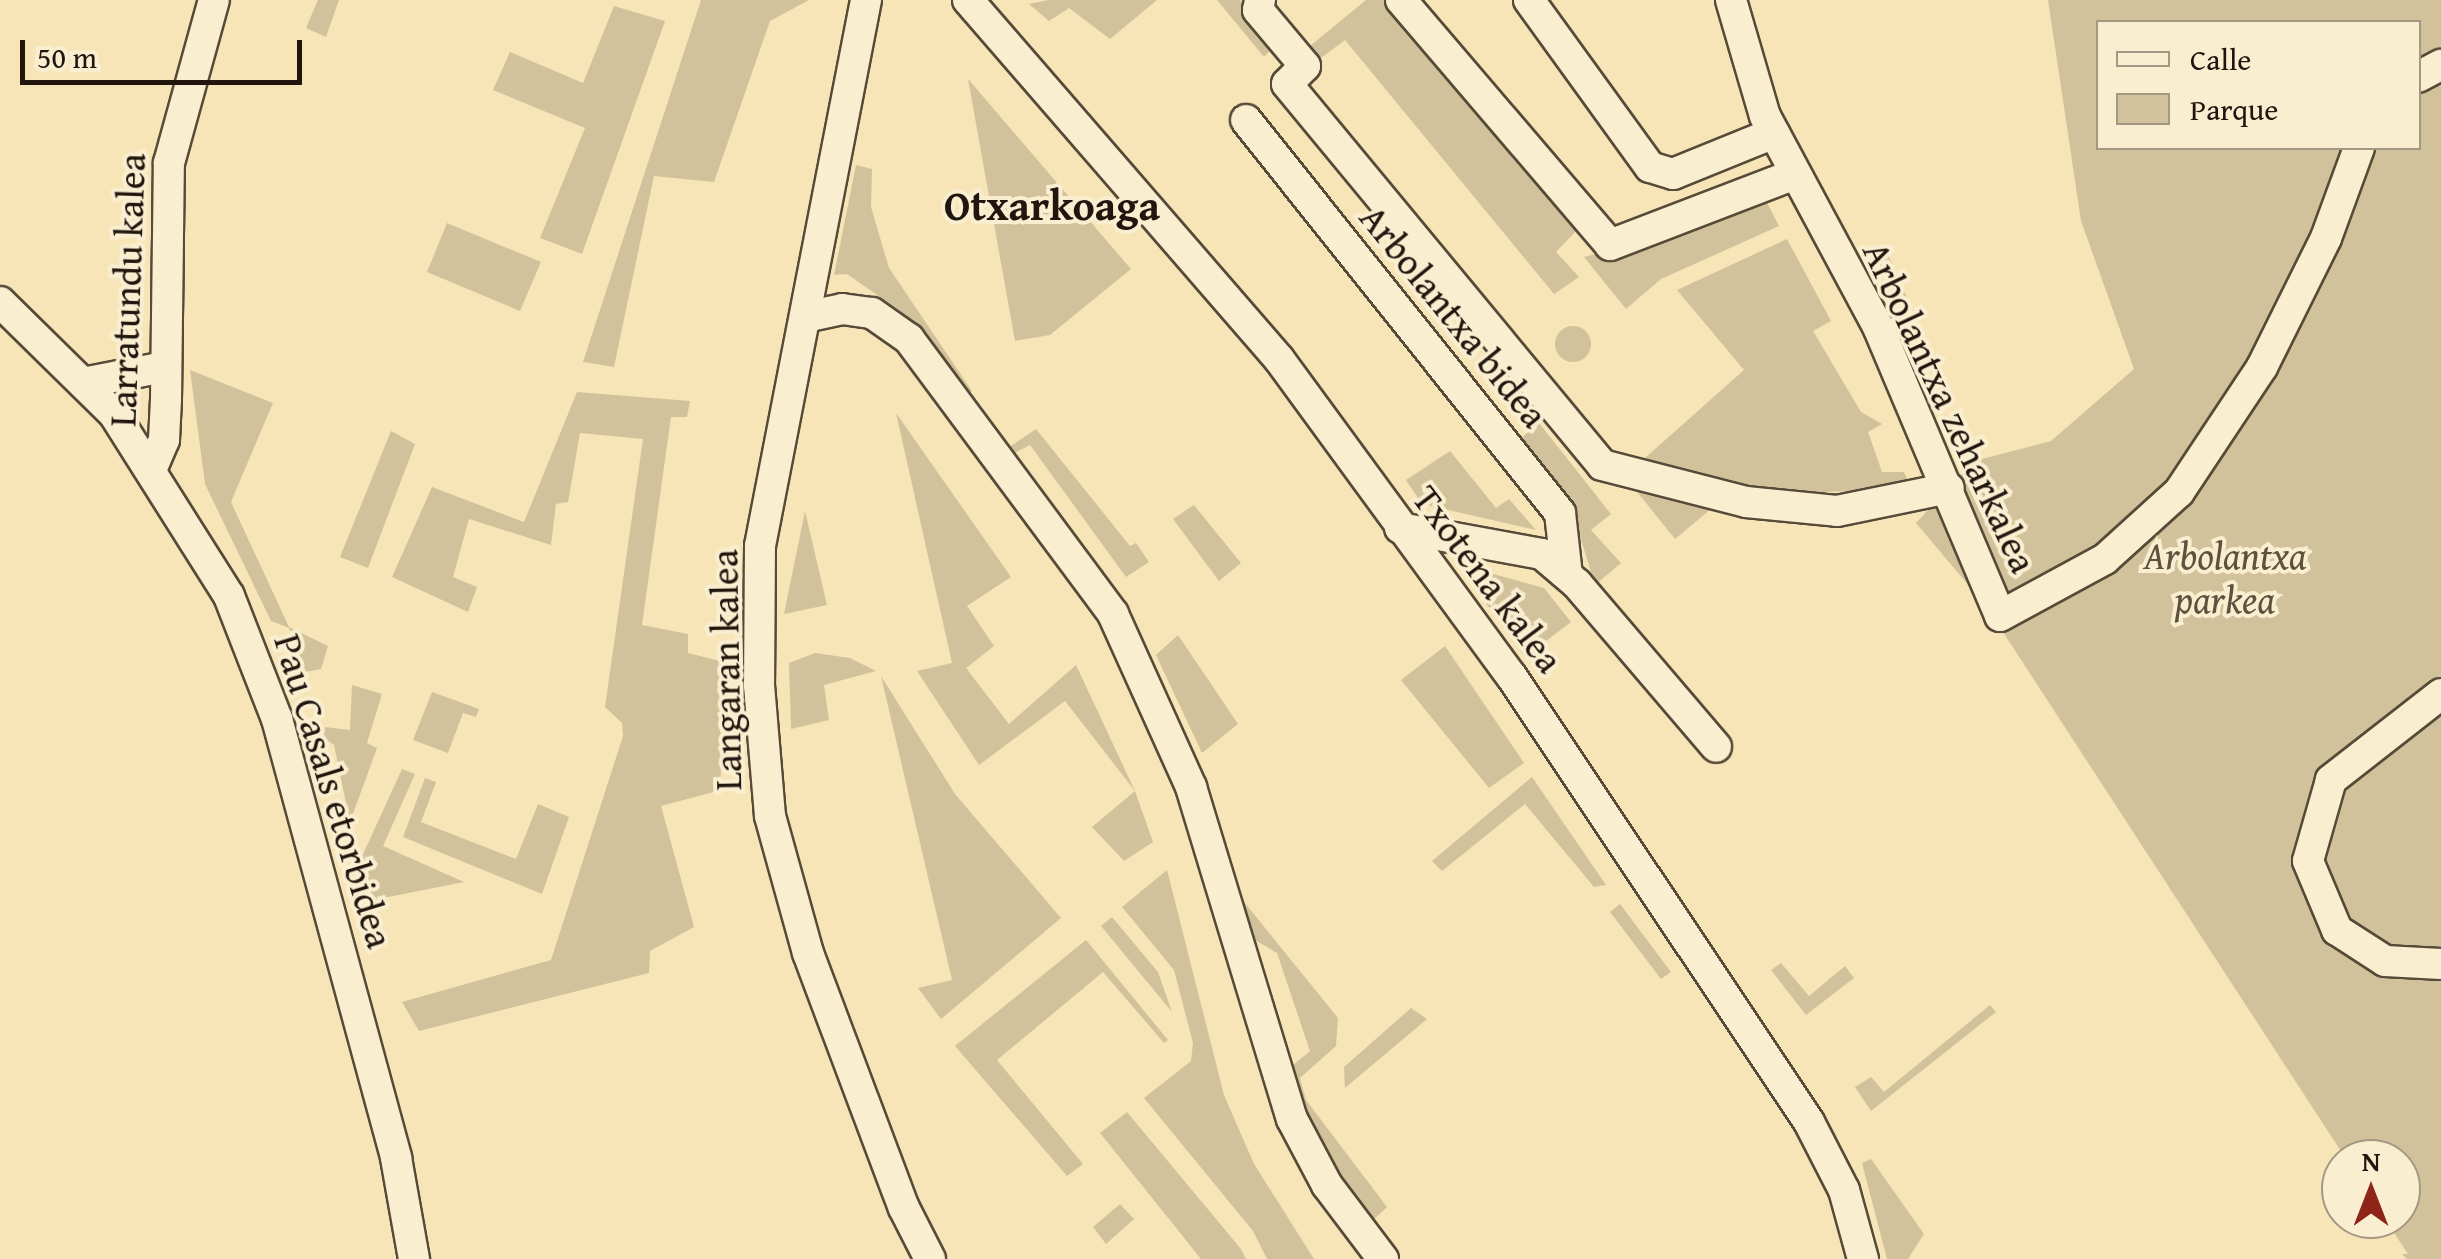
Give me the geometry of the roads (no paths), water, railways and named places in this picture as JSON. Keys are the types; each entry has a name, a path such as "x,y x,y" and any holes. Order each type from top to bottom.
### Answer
{"street":[{"name":"Larratundu kalea","path":"152,468 164,440 169,163 214,0"},
{"name":"Langaran kalea","path":"866,0 760,546 760,685 770,816 836,1030 930,1259"},
{"name":"Txotena kalea","path":"968,0 1279,359 1568,757 1809,1122 1844,1190 1864,1259"},
{"path":"1260,0 1258,10 1305,66 1287,84 1602,465 1746,502 1837,511 1949,488"},
{"path":"1401,0 1610,245 1795,174"},
{"path":"1529,0 1650,167 1674,174 1774,133"},
{"name":"Arbolantxa zeharkalea","path":"1730,0 1743,57 1774,133 1879,329 2000,616 2026,596 2062,587 2134,536 2179,492 2262,367 2326,238 2357,150"},
{"name":"Arbolantxa bidea","path":"1246,120 1560,513 1567,575"},
{"name":"Pau Casals etorbidea","path":"0,302 83,383 152,468 229,596 267,685 396,1158 414,1259"},
{"path":"804,317 842,309 872,313 909,339 1113,614 1192,786 1292,1119 1327,1184 1382,1259"},
{"path":"83,383 164,367"},
{"path":"1400,528 1542,554 1567,575 1716,747"},
{"path":"2441,694 2332,780 2316,816 2308,862 2337,930 2385,961 2441,964"}],"district":[{"name":"Otxarkoaga","path":"1052,205"}],"park label":[{"name":"Arbolantxa parkea","path":"2225,578"}]}
